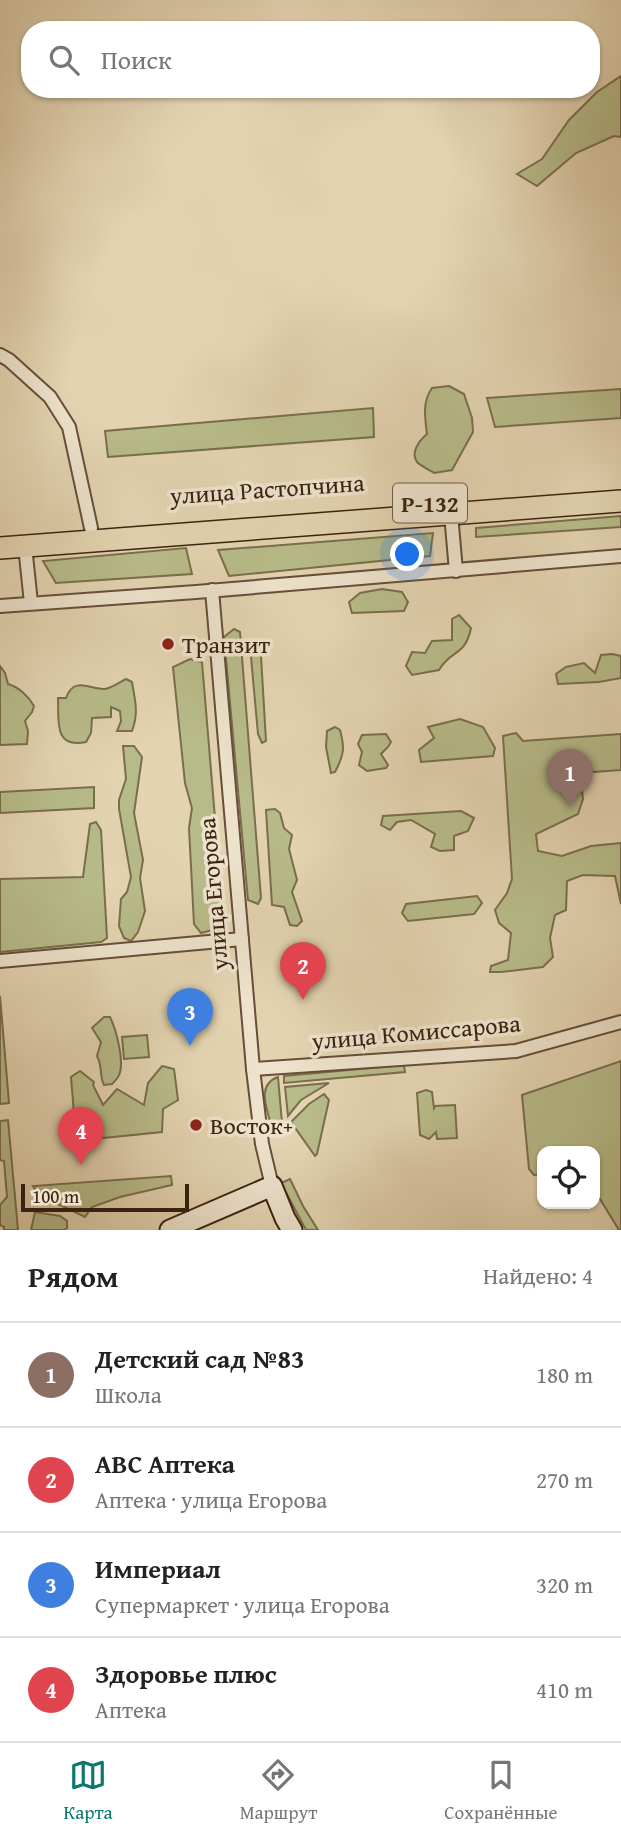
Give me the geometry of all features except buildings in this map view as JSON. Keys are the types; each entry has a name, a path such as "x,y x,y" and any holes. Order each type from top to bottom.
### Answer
{"highway":[{"name":"улица Растопчина","path":"0,535 621,488"},
{"name":"улица Растопчина","path":"0,548 621,501"}],"main road":[{"path":"170,1230 272,1185"},
{"name":"улица Егорова","path":"272,1185 292,1230"}],"street":[{"path":"0,355 50,397 69,427 91,528"},
{"path":"451,514 456,571"},
{"path":"25,546 31,603"},
{"path":"0,606 456,571 621,555"},
{"name":"улица Егорова","path":"212,590 253,1069 262,1144 272,1185"},
{"path":"0,961 242,939"},
{"name":"улица Комиссарова","path":"253,1069 516,1051 621,1022"}],"green space":[{"path":"621,76 621,137 614,136 576,153 537,186 517,174 542,159 569,120 591,98 600,98 600,90"},
{"path":"449,386 464,394 472,418 473,432 452,470 434,473 417,462 415,450 427,434 425,410 429,393 432,388"},
{"path":"621,389 621,418 495,427 487,398"},
{"path":"373,408 374,437 108,457 105,431"},
{"path":"621,516 621,527 476,537 476,528"},
{"path":"433,533 430,556 229,576 218,550"},
{"path":"186,548 192,574 56,583 43,561"},
{"path":"382,589 402,592 408,602 404,611 352,613 349,602 360,593"},
{"path":"459,615 471,628 465,644 439,670 412,675 406,666 412,652 425,653 432,641 452,640 452,619"},
{"path":"234,629 240,632 261,898 258,904 248,900 224,637"},
{"path":"254,652 261,656 266,741 262,743 258,734 251,657"},
{"path":"601,655 621,656 621,678 558,684 556,674 566,667 584,663 595,673"},
{"path":"190,659 202,662 224,927 201,933 194,924 189,828 192,808 185,783 173,667"},
{"path":"0,666 8,684 16,687 34,706 25,721 28,731 27,744 0,745"},
{"path":"126,679 132,682 135,701 132,731 117,731 121,721 120,711 111,707 111,717 92,718 91,733 86,742 75,743 63,737 60,731 58,698 66,698 69,691 78,685 105,689"},
{"path":"460,719 483,727 495,748 493,756 421,762 419,750 434,738 428,727"},
{"path":"335,727 340,730 343,751 335,772 331,773 326,747 327,731"},
{"path":"516,733 523,741 621,734 621,770 580,773 583,799 578,814 536,834 538,851 562,856 591,846 621,843 621,904 615,876 583,875 567,881 566,910 555,915 550,938 553,957 543,967 490,972 491,966 508,960 511,933 499,923 495,910 507,893 512,879 503,736"},
{"path":"386,734 391,742 381,754 388,765 386,768 367,771 359,765 362,752 358,744 362,735"},
{"path":"123,746 134,746 142,757 134,813 143,860 140,878 145,911 138,932 131,941 124,938 119,926 121,899 127,892 131,877 119,809 126,779"},
{"path":"94,787 94,808 0,813 0,792"},
{"path":"275,809 280,813 284,828 292,835 289,849 297,880 292,892 302,921 297,926 290,925 284,907 272,905 266,810"},
{"path":"461,811 474,818 468,831 454,836 454,850 440,851 431,847 435,834 411,820 397,822 390,830 381,825 383,816"},
{"path":"96,822 101,830 107,938 101,942 0,952 0,879 83,877 90,824"},
{"path":"477,896 482,903 474,914 408,921 402,913 406,904"},
{"path":"0,996 9,1103 0,1104"},
{"path":"104,1017 110,1017 112,1022 119,1046 121,1069 112,1084 104,1085 97,1056 101,1042 92,1028"},
{"path":"147,1035 149,1057 124,1059 122,1037"},
{"path":"621,1061 621,1230 600,1199 600,1146 537,1146 537,1175 529,1169 522,1095"},
{"path":"404,1065 405,1072 284,1083 284,1076"},
{"path":"162,1066 174,1069 178,1100 163,1109 162,1132 84,1140 75,1127 71,1077 80,1071 94,1082 103,1105 117,1089 144,1105 148,1083"},
{"path":"278,1077 282,1123 271,1125 265,1091 267,1085"},
{"path":"329,1083 301,1100 288,1116 285,1087"},
{"path":"426,1090 432,1092 434,1108 455,1105 457,1138 437,1139 436,1132 429,1139 420,1135 417,1093"},
{"path":"324,1094 329,1100 315,1156 291,1122"},
{"path":"8,1120 18,1230 4,1230 0,1225 0,1205 7,1197 4,1161 0,1160 0,1121"},
{"path":"171,1176 172,1185 120,1197 92,1207 85,1217 39,1195 33,1186"},
{"path":"290,1179 318,1230 306,1230 281,1183"},
{"path":"35,1212 60,1216 67,1221 67,1228 31,1230"}],"place":[{"name":"Транзит","path":"168,644"},
{"name":"Детский сад №83","path":"570,807"},
{"name":"ABC Аптека","path":"303,1000"},
{"name":"Империал","path":"190,1046"},
{"name":"Восток+","path":"196,1125"},
{"name":"Здоровье плюс","path":"81,1165"}]}
